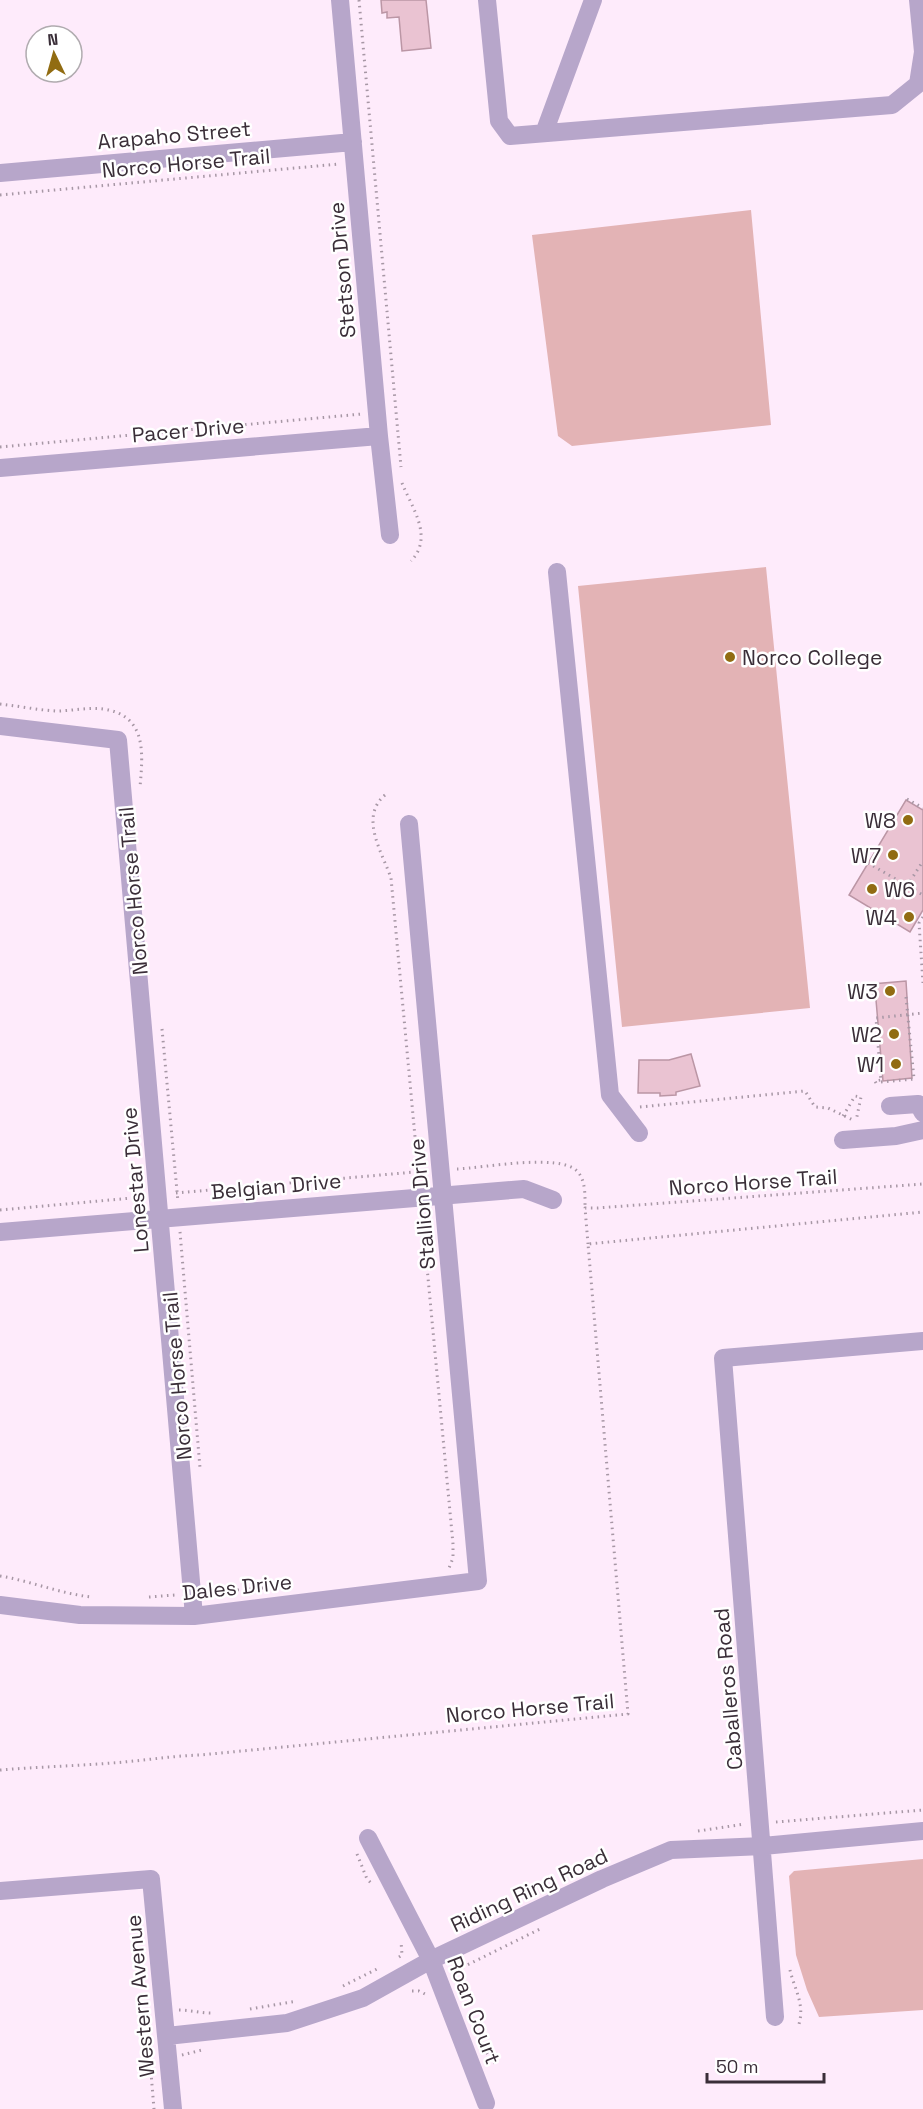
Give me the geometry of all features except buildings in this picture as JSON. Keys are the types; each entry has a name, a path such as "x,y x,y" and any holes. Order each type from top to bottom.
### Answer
{"street":[{"name":"Stetson Drive","path":"340,0 390,535"},
{"path":"487,0 499,121 510,136 892,105 918,84 923,52 918,0"},
{"path":"544,133 593,0"},
{"name":"Arapaho Street","path":"0,173 352,142"},
{"name":"Pacer Drive","path":"0,468 379,436"},
{"path":"557,572 610,1095 639,1133"},
{"name":"Lonestar Drive","path":"0,726 117,741 159,1195 170,1217 194,1616"},
{"name":"Stallion Drive","path":"409,824 478,1581"},
{"path":"890,1106 918,1104 923,1113"},
{"path":"843,1140 896,1136 923,1130"},
{"name":"Belgian Drive","path":"0,1232 524,1189 553,1200"},
{"name":"Caballeros Road","path":"775,2017 723,1358 923,1341"},
{"name":"Dales Drive","path":"0,1605 80,1615 194,1616 478,1581"},
{"name":"Riding Ring Road","path":"166,2036 287,2024 363,1998 431,1960 602,1879 671,1850 763,1846 923,1831"},
{"name":"Roan Court","path":"362,1844 431,1960 486,2103"},
{"name":"Western Avenue","path":"0,1891 152,1879 173,2109"}],"path":[{"path":"359,0 402,483 420,523 422,536 420,548 411,561"},
{"name":"Norco Horse Trail","path":"0,195 374,161"},
{"path":"0,447 396,412"},
{"name":"Norco Horse Trail","path":"0,704 55,711 103,709 126,718 135,726 140,737 142,761 139,792"},
{"path":"385,795 374,810 372,821 374,834 391,878 453,1544 453,1558 449,1569"},
{"path":"908,799 923,808"},
{"path":"907,886 923,861"},
{"path":"867,863 923,895"},
{"path":"923,917 919,923 923,983"},
{"path":"876,1083 875,1081 881,1080 881,1082 914,1079 906,997"},
{"path":"881,1080 876,1018 923,1013"},
{"name":"Norco Horse Trail","path":"161,1028 177,1193 170,1217 200,1475"},
{"path":"620,1109 805,1091 815,1107 828,1108 843,1116 854,1121 861,1096 855,1096 843,1116"},
{"name":"Norco Horse Trail","path":"0,1210 524,1163 554,1163 565,1165 577,1172 585,1192 628,1714 200,1755 166,1756 113,1763 0,1770"},
{"name":"Norco Horse Trail","path":"585,1208 923,1184"},
{"name":"Norco Horse Trail","path":"588,1244 923,1212"},
{"path":"0,1576 78,1596 96,1597"},
{"path":"209,1582 212,1592"},
{"path":"143,1598 299,1585"},
{"path":"362,1844 358,1862 367,1879 378,1892"},
{"path":"452,1977 455,1971 548,1925"},
{"path":"397,1959 402,1955 403,1947 400,1937"},
{"path":"334,1990 382,1967"},
{"path":"243,2010 306,1999"},
{"path":"164,2012 189,2010 194,2013 214,2013"},
{"path":"148,2036 154,2109"},
{"path":"480,2044 497,2066"}],"shaded area":[{"path":"751,210 771,425 572,446 558,436 532,235"},
{"path":"766,567 810,1008 622,1027 578,586"},
{"path":"923,1859 923,2010 819,2017 807,1990 796,1955 789,1876 794,1871"}],"place":[{"name":"Norco College","path":"730,657"},
{"name":"W8","path":"908,820"},
{"name":"W7","path":"893,855"},
{"name":"W6","path":"872,889"},
{"name":"W4","path":"909,917"},
{"name":"W3","path":"890,991"},
{"name":"W2","path":"894,1034"},
{"name":"W1","path":"896,1064"}]}
